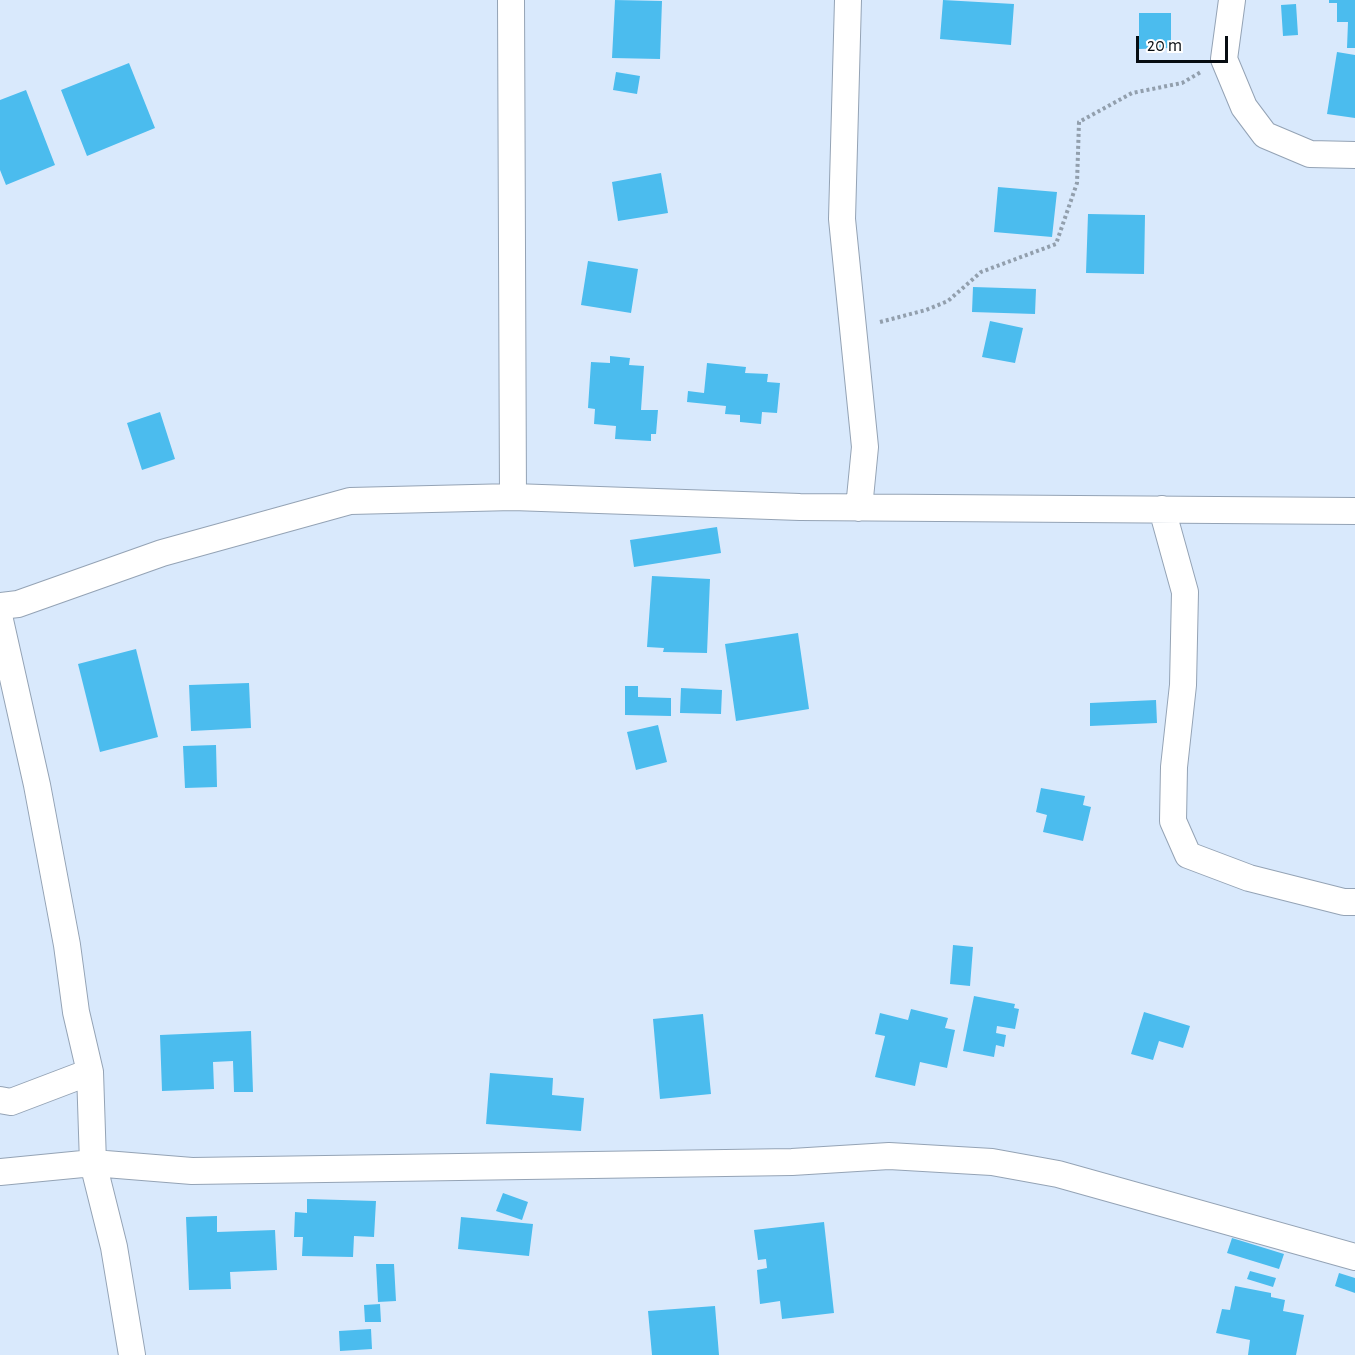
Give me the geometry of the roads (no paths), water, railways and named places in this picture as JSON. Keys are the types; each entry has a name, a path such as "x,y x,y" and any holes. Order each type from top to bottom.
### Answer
{"street":[{"path":"511,0 513,497"},
{"path":"848,0 842,219 865,447 859,508"},
{"path":"1232,0 1224,59 1244,107 1265,135 1310,154 1355,155"},
{"path":"0,606 18,604 162,553 350,501 513,497 859,508 1355,511"},
{"path":"1162,509 1185,592 1183,685 1174,767 1173,821 1188,855 1249,878 1344,902 1355,902"},
{"path":"0,620 38,785 67,945 76,1012 90,1072 93,1163 114,1247 132,1355"},
{"path":"0,1100 11,1102 90,1072"},
{"path":"0,1172 93,1163 192,1171 792,1162 889,1156 992,1162 1058,1174 1355,1257"}]}
